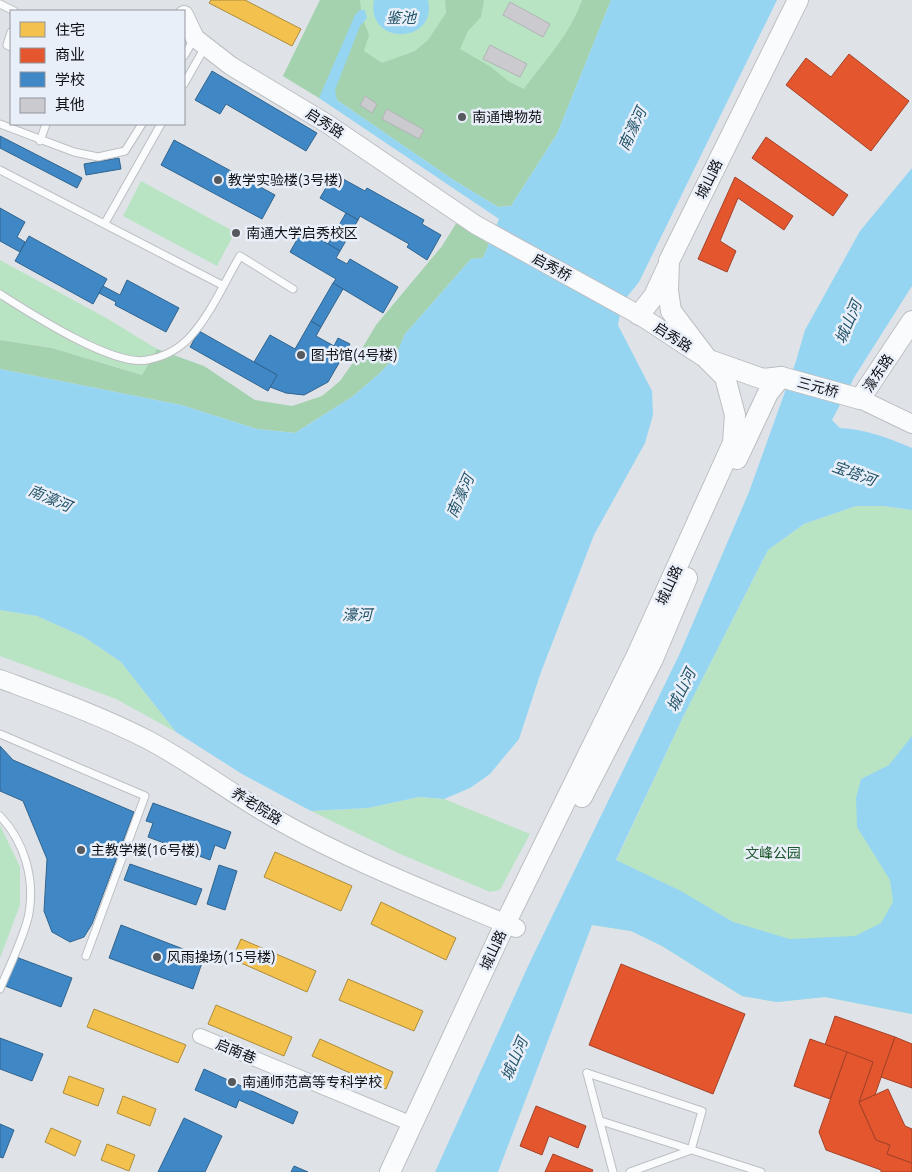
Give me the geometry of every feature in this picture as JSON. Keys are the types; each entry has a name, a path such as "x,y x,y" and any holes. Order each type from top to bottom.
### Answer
{"main road":[{"name":"城山路","path":"390,1172 510,926 637,655 733,443 735,415 725,377 708,360 671,311 668,291 669,261 798,0"},
{"path":"634,312 660,285 669,261"},
{"name":"濠东路","path":"854,397 912,321"},
{"name":"三元桥","path":"708,360 763,379 784,378 854,397"},
{"name":"城山路","path":"405,1172 510,926 652,661 741,449 768,393 784,378"}],"street":[{"name":"启秀路","path":"185,17 200,42 231,66 326,123 476,225"},
{"name":"启秀桥","path":"476,225 634,312"},
{"name":"启秀路","path":"634,312 708,360"},
{"path":"854,397 912,424"},
{"name":"养老院路","path":"0,679 102,719 149,741 203,771 268,815 338,851 510,926"},
{"name":"启南巷","path":"200,1036 412,1124"}],"lane":[{"path":"0,4 12,10"},
{"path":"10,35 7,45 10,46"},
{"path":"185,55 200,42"},
{"path":"185,81 200,42"},
{"path":"0,124 40,141 74,152 98,157 125,151 141,125"},
{"path":"40,141 46,125"},
{"path":"106,224 160,125"},
{"path":"0,170 222,285"},
{"path":"0,294 94,347 124,358 146,361 171,352 190,337 209,310 240,256 294,289"},
{"path":"0,734 146,796 86,956"},
{"path":"0,816 8,824 22,849 31,880 29,914 0,990"},
{"path":"613,1172 587,1073 702,1111 691,1150"},
{"path":"601,1121 762,1172"},
{"path":"630,1172 691,1150"}],"green space":[{"name":"南通博物苑","path":"320,0 611,0 557,134 319,98 283,76"},
{"name":"南通博物苑","path":"320,0 360,0 362,17 369,35 364,51 382,63 415,51 428,40 446,13 445,0 484,0 481,17 468,31 460,49 491,67 508,81 524,89 564,36 582,0 611,0 557,134 511,206 498,207 452,179 337,100 319,98 283,76"},
{"path":"141,181 235,232 217,266 123,216"},
{"path":"457,222 489,244 483,258 471,259 405,334 395,357 380,373 352,397 295,433 257,429 181,405 0,369 0,340 52,348 142,375 157,349 204,366 255,400 292,406 322,396 340,381 376,325 442,246"},
{"path":"0,260 108,319 157,349 142,375 52,348 0,340"},
{"name":"文峰公园","path":"856,506 883,506 912,510 912,1014 825,997 777,1002 742,996 662,946 631,931 592,925 616,861 684,715 768,550 804,524"},
{"path":"0,610 37,616 84,637 121,662 176,732 116,699 0,656"},
{"path":"419,797 444,799 530,834 500,890 490,892 398,853 311,811 368,808"},
{"path":"0,825 20,867 20,905 0,958"}],"water":[{"name":"鉴池","path":"374,0 428,0 428,15 423,25 413,32 401,34 390,32 380,26 374,15"},
{"name":"濠河","path":"611,0 777,0 639,282 622,303 618,325 652,391 653,415 645,443 594,535 541,672 519,739 490,774 470,788 444,799 419,797 368,808 311,811 242,774 176,732 121,662 84,637 37,616 0,610 0,369 181,405 257,429 295,433 352,397 380,373 395,357 405,334 471,259 483,258 499,219 319,98 355,15 360,10 365,10 367,18 360,26 335,90 337,100 452,179 498,207 511,206 557,134"},
{"path":"912,168 912,286 855,376 832,420 840,428 868,432 912,448 912,510 883,506 856,506 804,524 768,550 684,715 616,860 681,891 733,922 790,939 855,936 881,923 893,902 890,880 857,827 856,798 861,779 889,765 912,736 912,1014 825,997 777,1002 742,996 662,946 631,931 592,925 498,1172 435,1172 529,964 680,653 749,492 796,361 805,330 860,231"}],"building: 住宅":[{"path":"211,0 245,0 301,29 292,46 209,3"},
{"path":"275,852 352,886 341,911 264,877"},
{"path":"381,902 456,938 446,960 371,924"},
{"path":"241,939 316,971 307,992 232,959"},
{"path":"348,979 423,1011 414,1031 339,1000"},
{"path":"216,1005 292,1037 284,1056 208,1024"},
{"path":"94,1009 186,1045 178,1063 87,1027"},
{"path":"320,1039 393,1072 386,1089 312,1056"},
{"path":"69,1076 104,1089 98,1106 63,1093"},
{"path":"123,1096 156,1109 150,1126 117,1113"},
{"path":"51,1128 81,1141 75,1156 45,1142"},
{"path":"107,1144 135,1155 129,1171 101,1160"}],"building: 商业":[{"path":"849,54 909,101 871,151 786,85 806,58 831,77"},
{"path":"766,137 848,195 833,216 752,158"},
{"path":"735,177 793,216 784,230 738,198 720,241 736,251 727,272 698,259"},
{"path":"621,964 745,1014 713,1094 589,1045"},
{"path":"835,1016 895,1037 875,1095 859,1102 873,1062 825,1045"},
{"path":"895,1037 912,1044 912,1088 881,1077"},
{"path":"810,1039 847,1052 830,1099 794,1086"},
{"path":"847,1052 873,1062 859,1102 876,1140 890,1145 887,1154 912,1163 912,1172 881,1172 881,1170 826,1150 819,1132"},
{"path":"888,1089 905,1126 912,1129 912,1163 887,1154 890,1145 876,1140 859,1102"},
{"path":"536,1106 586,1126 578,1148 549,1136 542,1155 520,1146"},
{"path":"553,1154 593,1170 592,1172 545,1172"}],"building: 学校":[{"path":"212,71 317,133 306,151 226,104 220,114 195,100"},
{"path":"0,136 82,178 77,188 0,148"},
{"name":"教学实验楼(3号楼)","path":"174,140 275,195 262,219 161,165"},
{"path":"119,158 121,169 86,175 84,164"},
{"path":"334,174 365,191 367,188 424,220 422,224 441,235 427,260 407,247 409,244 360,216 358,220 320,198"},
{"path":"0,208 25,222 17,237 25,242 20,252 0,241"},
{"path":"346,213 358,220 340,251 328,244"},
{"path":"303,229 340,251 336,258 347,264 350,259 398,287 383,313 333,283 336,279 290,252"},
{"path":"29,236 107,279 93,304 15,261"},
{"path":"127,280 179,308 166,332 115,305 116,302 99,293 103,286 120,295"},
{"path":"333,283 343,289 321,327 311,321"},
{"name":"图书馆(4号楼)","path":"311,321 321,327 316,336 334,346 338,338 350,344 328,382 304,395 286,393 270,387 277,375 254,362 270,335 295,349"},
{"path":"199,331 277,375 268,391 190,347"},
{"name":"主教学楼(16号楼)","path":"0,746 13,760 134,812 92,924 84,937 70,942 52,932 44,911 47,859 23,801 0,791"},
{"path":"153,803 231,832 225,849 215,845 210,860 148,837 153,823 146,821"},
{"path":"130,864 202,889 196,905 124,880"},
{"path":"219,865 237,871 225,910 207,904"},
{"name":"风雨操场(15号楼)","path":"121,925 204,957 193,989 109,958"},
{"path":"16,957 72,978 61,1007 5,986"},
{"path":"0,1038 43,1054 32,1081 0,1069"},
{"path":"204,1069 298,1112 293,1124 239,1100 236,1108 195,1090"},
{"path":"184,1118 222,1136 205,1172 158,1172"},
{"path":"0,1124 14,1130 3,1158 0,1157"},
{"path":"294,1166 308,1172 291,1172"}],"building: 其他":[{"path":"510,2 550,24 543,37 503,15"},
{"path":"490,45 527,64 520,77 483,59"},
{"path":"365,96 377,104 372,113 360,105"},
{"path":"387,109 424,130 419,139 382,119"}],"place":[{"name":"南通博物苑","path":"462,117"},
{"name":"教学实验楼(3号楼)","path":"218,180"},
{"name":"南通大学启秀校区","path":"236,233"},
{"name":"图书馆(4号楼)","path":"301,355"},
{"name":"主教学楼(16号楼)","path":"81,850"},
{"name":"风雨操场(15号楼)","path":"157,957"},
{"name":"南通师范高等专科学校","path":"232,1082"}],"water label":[{"name":"南濠河","path":"632,129"},
{"name":"城山河","path":"848,322"},
{"name":"宝塔河","path":"854,473"},
{"name":"南濠河","path":"460,496"},
{"name":"南濠河","path":"50,498"},
{"name":"城山河","path":"681,690"},
{"name":"城山河","path":"514,1059"}]}
